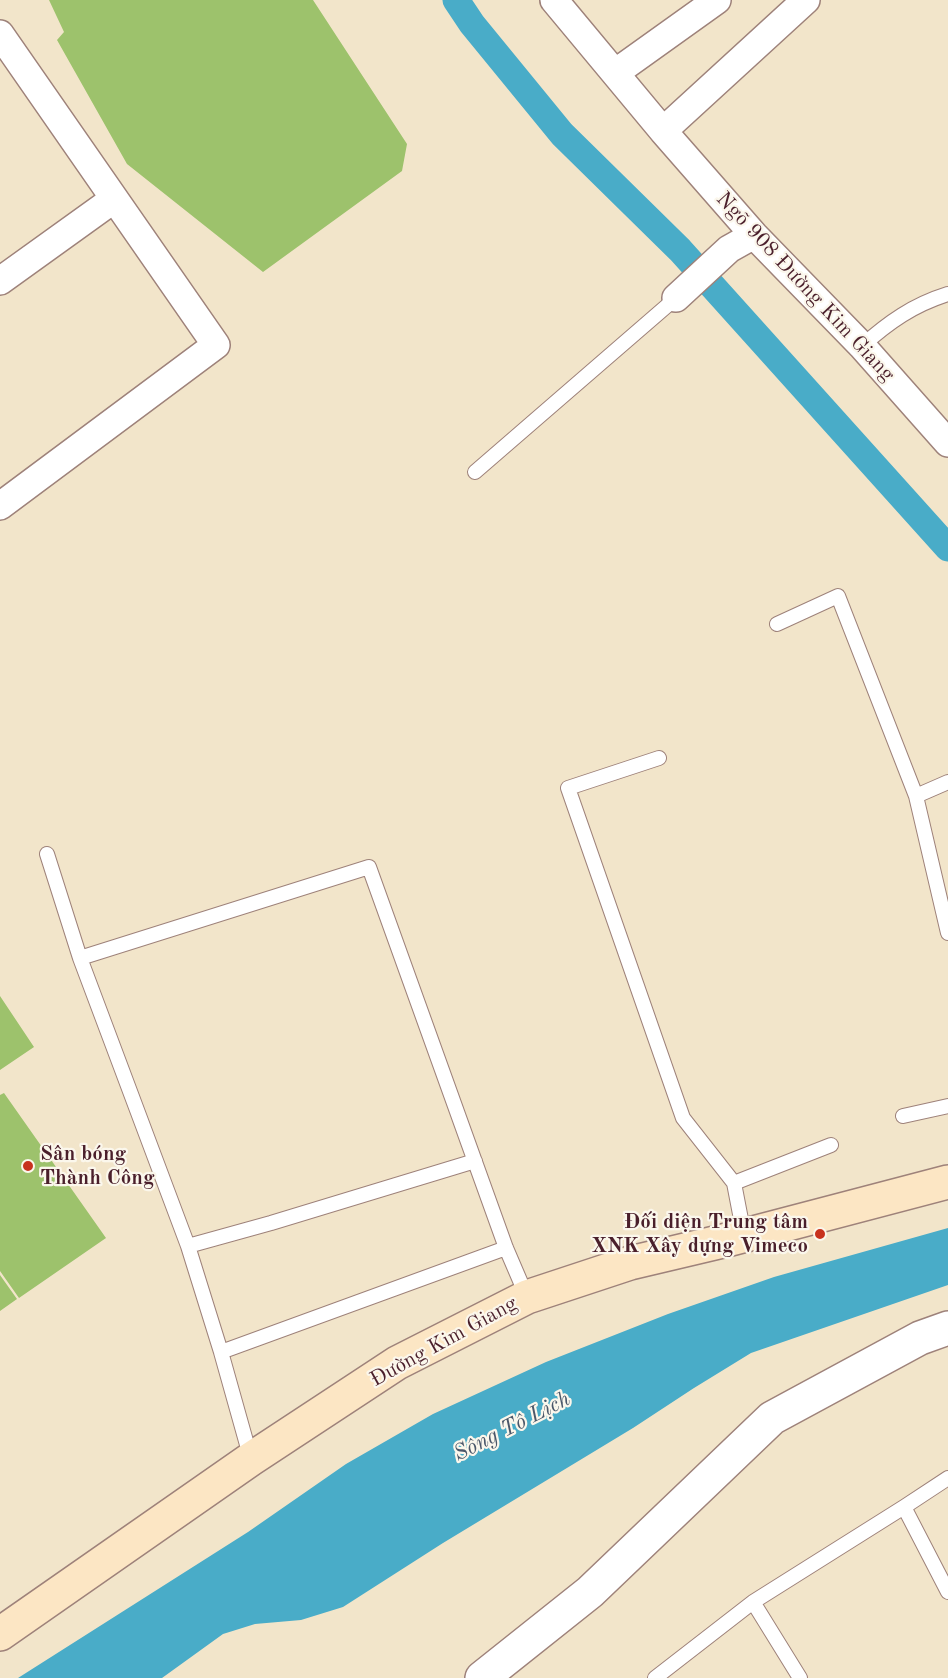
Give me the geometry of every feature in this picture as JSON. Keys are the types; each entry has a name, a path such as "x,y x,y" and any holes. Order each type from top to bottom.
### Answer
{"main road":[{"name":"Đường Kim Giang","path":"0,1634 251,1459 397,1363 527,1297 630,1263 948,1182"}],"street":[{"name":"Ngõ 908 Đường Kim Giang","path":"554,0 663,131 754,235 862,346 948,444"},
{"path":"615,74 717,0"},
{"path":"663,131 806,0"},
{"path":"0,34 216,345 0,506"},
{"path":"0,281 114,199"},
{"path":"676,298 729,249 754,235"},
{"path":"482,1678 590,1592 772,1418 920,1338 948,1328"}],"lane":[{"path":"862,346 889,323 915,307 948,294"},
{"path":"475,472 676,298"},
{"path":"777,624 838,596 916,796 948,933"},
{"path":"660,758 568,788 683,1118 734,1183 744,1234"},
{"path":"916,796 948,782"},
{"path":"48,854 80,958 188,1246 251,1459"},
{"path":"80,958 369,867 506,1248 527,1297"},
{"path":"903,1116 948,1106"},
{"path":"734,1183 831,1145"},
{"path":"188,1246 475,1161"},
{"path":"221,1352 506,1248"},
{"path":"655,1678 753,1602 948,1478"},
{"path":"904,1507 948,1592"},
{"path":"753,1602 800,1678"}],"green space":[{"path":"49,0 313,0 407,144 402,171 263,272 127,164 57,40 64,32"},
{"path":"0,996 34,1047 0,1070"},
{"name":"Sân bóng Thành Công","path":"4,1093 106,1238 19,1298 0,1271 0,1095"},
{"path":"0,1275 17,1299 0,1311"}],"water":[{"name":"Sông Tô Lịch","path":"948,1228 948,1285 751,1353 343,1607 301,1620 255,1624 223,1634 162,1678 18,1678 248,1532 346,1464 433,1414 546,1362 668,1314 774,1277"}],"waterway":[{"path":"456,0 472,24 562,134 680,250 948,548"}],"place":[{"name":"Sân bóng Thành Công","path":"28,1166"},
{"name":"Đối diện Trung tâm XNK Xây dựng Vimeco","path":"820,1234"}]}
